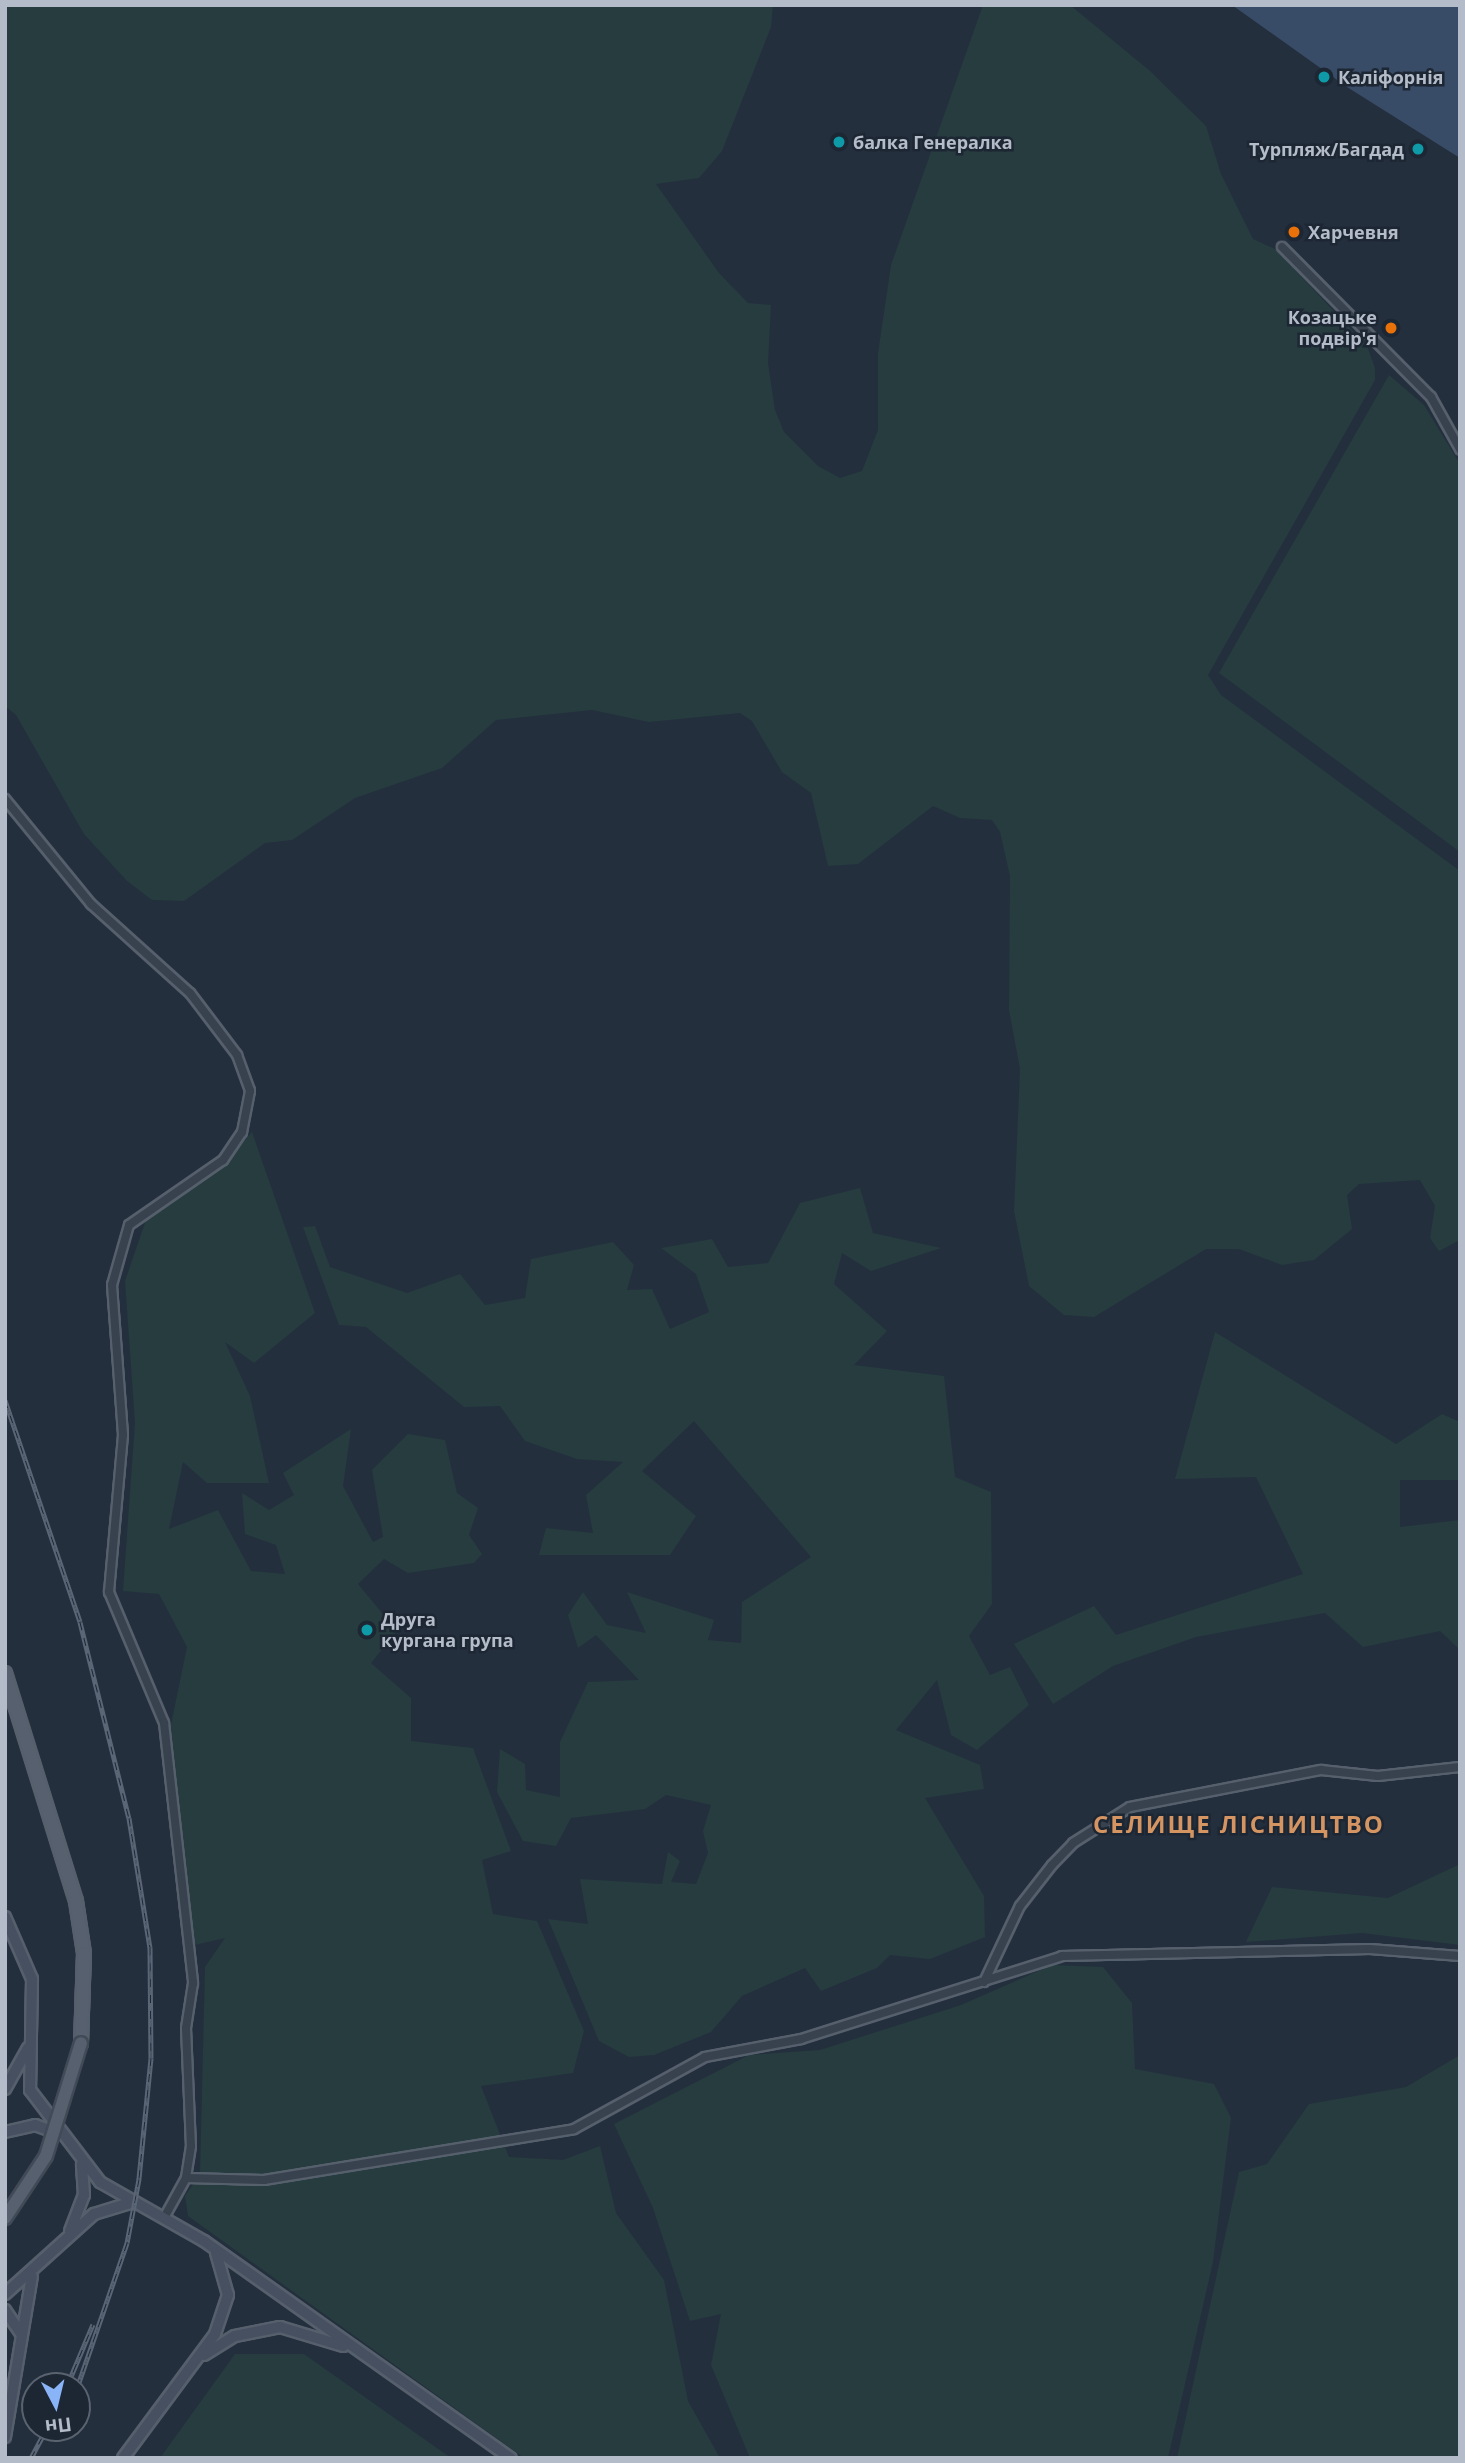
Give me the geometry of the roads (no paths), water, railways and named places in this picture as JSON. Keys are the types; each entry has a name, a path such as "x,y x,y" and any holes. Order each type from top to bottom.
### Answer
{"main road":[{"path":"5,1674 76,1901 84,1953 81,2043 46,2156 5,2218"},
{"path":"5,1917 32,1979 30,2090 82,2161 130,2203 165,2216 204,2241 511,2458"},
{"path":"5,2088 30,2045"},
{"path":"5,2132 35,2125 66,2138"},
{"path":"65,2240 84,2195 82,2161"},
{"path":"5,2294 32,2276 65,2240 94,2214 130,2203"},
{"path":"123,2458 198,2360 228,2295 220,2258 204,2241"},
{"path":"5,2437 14,2404 32,2276"},
{"path":"5,2309 18,2322 21,2343"},
{"path":"198,2360 235,2336 280,2327 332,2340 368,2358"}],"street":[{"path":"1282,247 1430,397 1460,449"},
{"path":"5,799 91,904 190,993 237,1055 250,1091 242,1132 223,1160 129,1225 112,1284 123,1435 107,1576 119,1624 160,1712 171,1764 193,1983 186,2028 191,2146 186,2178 165,2216"},
{"path":"984,1982 1020,1906 1052,1865 1073,1843 1130,1807 1321,1770 1378,1776 1460,1767"},
{"path":"186,2178 264,2179 574,2129 705,2057 801,2039 1062,1956 1098,1952 1370,1949 1460,1956"},
{"path":"5,2413 14,2404"}],"water":[{"path":"1232,5 1460,5 1460,158 1347,87"}],"railway":[{"path":"5,1400 80,1622 129,1818 150,1947 151,2058 139,2179 127,2243 83,2372"},
{"path":"73,2372 93,2324"},
{"path":"31,2458 40,2442"}],"place":[{"name":"Каліфорнія","path":"1324,77"},
{"name":"балка Генералка","path":"839,142"},
{"name":"Турпляж/Багдад","path":"1418,149"},
{"name":"Харчевня","path":"1294,232"},
{"name":"Козацьке подвір'я","path":"1391,328"},
{"name":"Друга кургана група","path":"367,1630"}],"district":[{"name":"СЕЛИЩЕ ЛІСНИЦТВО","path":"1239,1824"}]}
